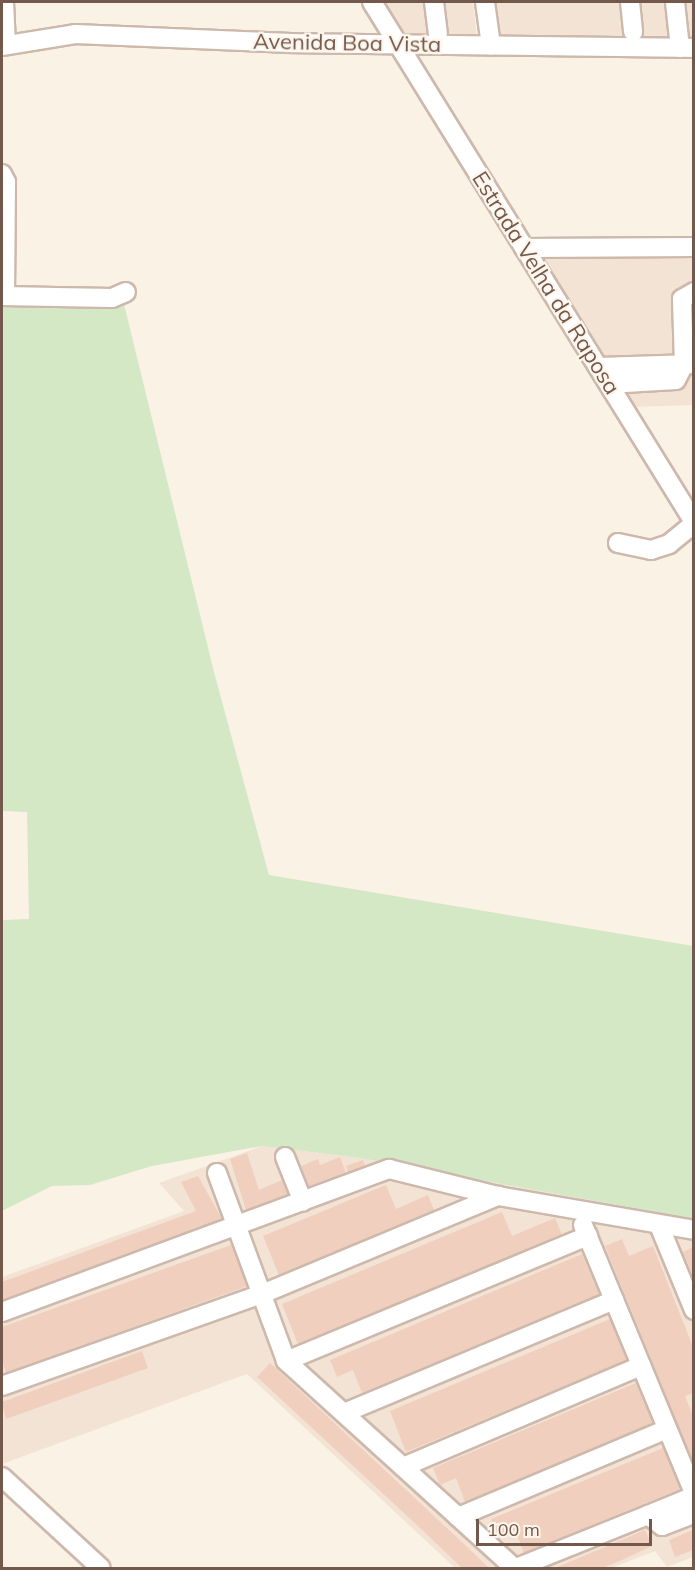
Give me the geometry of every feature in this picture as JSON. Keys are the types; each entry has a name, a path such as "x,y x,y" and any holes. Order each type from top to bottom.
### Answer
{"street":[{"path":"4,2 4,45"},
{"name":"Estrada Velha da Raposa","path":"372,2 599,367 693,523"},
{"path":"434,2 438,34"},
{"path":"485,2 490,46"},
{"path":"498,2 504,2"},
{"path":"630,2 633,32"},
{"path":"675,2 687,48"},
{"name":"Avenida Boa Vista","path":"4,45 75,34 397,45 687,48"},
{"path":"2,174 6,182 3,296 119,295"},
{"path":"524,248 693,247"},
{"path":"689,364 682,303 684,295 693,292"},
{"path":"599,367 689,364"},
{"path":"609,384 672,381 689,364"},
{"path":"618,543 651,550 669,544 693,523"},
{"path":"285,1157 303,1202"},
{"path":"2,1312 237,1228 389,1169 498,1196 693,1230"},
{"path":"217,1173 286,1361 515,1569 648,1515 693,1494 577,1210"},
{"path":"2,1386 262,1294 498,1196"},
{"path":"659,1225 693,1310"},
{"path":"286,1361 588,1236"},
{"path":"344,1413 614,1300"},
{"path":"403,1467 641,1366"},
{"path":"458,1517 667,1429"},
{"path":"2,1477 101,1569"},
{"path":"648,1515 662,1526 693,1514"}],"shaded area":[{"path":"384,2 473,2 477,37 403,37"},
{"path":"489,2 667,2 671,39 493,38"},
{"path":"682,2 693,2 693,39 686,39"},
{"path":"693,252 693,405 632,407 534,253"},
{"path":"262,1146 360,1158 693,1219 693,1557 667,1567 655,1551 611,1568 455,1568 247,1374 2,1464 2,1277 184,1211 159,1183"}],"green space":[{"path":"124,304 214,672 269,875 693,946 693,1219 360,1158 262,1146 152,1166 90,1185 52,1186 2,1211 2,920 29,919 27,812 2,811 2,305"}],"building":[{"path":"247,1153 259,1190 282,1180 288,1194 246,1210 230,1159"},
{"path":"340,1157 346,1173 309,1186 301,1166 318,1159 320,1165"},
{"path":"363,1160 365,1166 348,1172 346,1166"},
{"path":"198,1176 222,1219 2,1300 2,1282 196,1211 181,1182"},
{"path":"386,1185 396,1209 428,1195 434,1210 279,1275 263,1236"},
{"path":"502,1212 512,1236 555,1218 562,1235 298,1344 282,1304"},
{"path":"622,1239 629,1256 653,1246 693,1347 693,1393 685,1396 693,1416 693,1462 605,1246"},
{"path":"231,1245 247,1286 6,1373 2,1360 2,1327"},
{"path":"693,1247 693,1276 683,1252"},
{"path":"582,1254 599,1294 362,1393 353,1370 337,1377 330,1360"},
{"path":"610,1319 627,1360 406,1452 390,1411"},
{"path":"142,1351 148,1368 6,1419 2,1402"},
{"path":"270,1363 490,1569 463,1569 257,1377"},
{"path":"636,1383 653,1423 465,1502 456,1478 440,1485 433,1468"},
{"path":"663,1448 680,1489 524,1553 515,1530 498,1536 491,1519"},
{"path":"645,1530 652,1546 622,1560 600,1569 553,1569"},
{"path":"693,1530 693,1550 675,1557 669,1540"}]}
